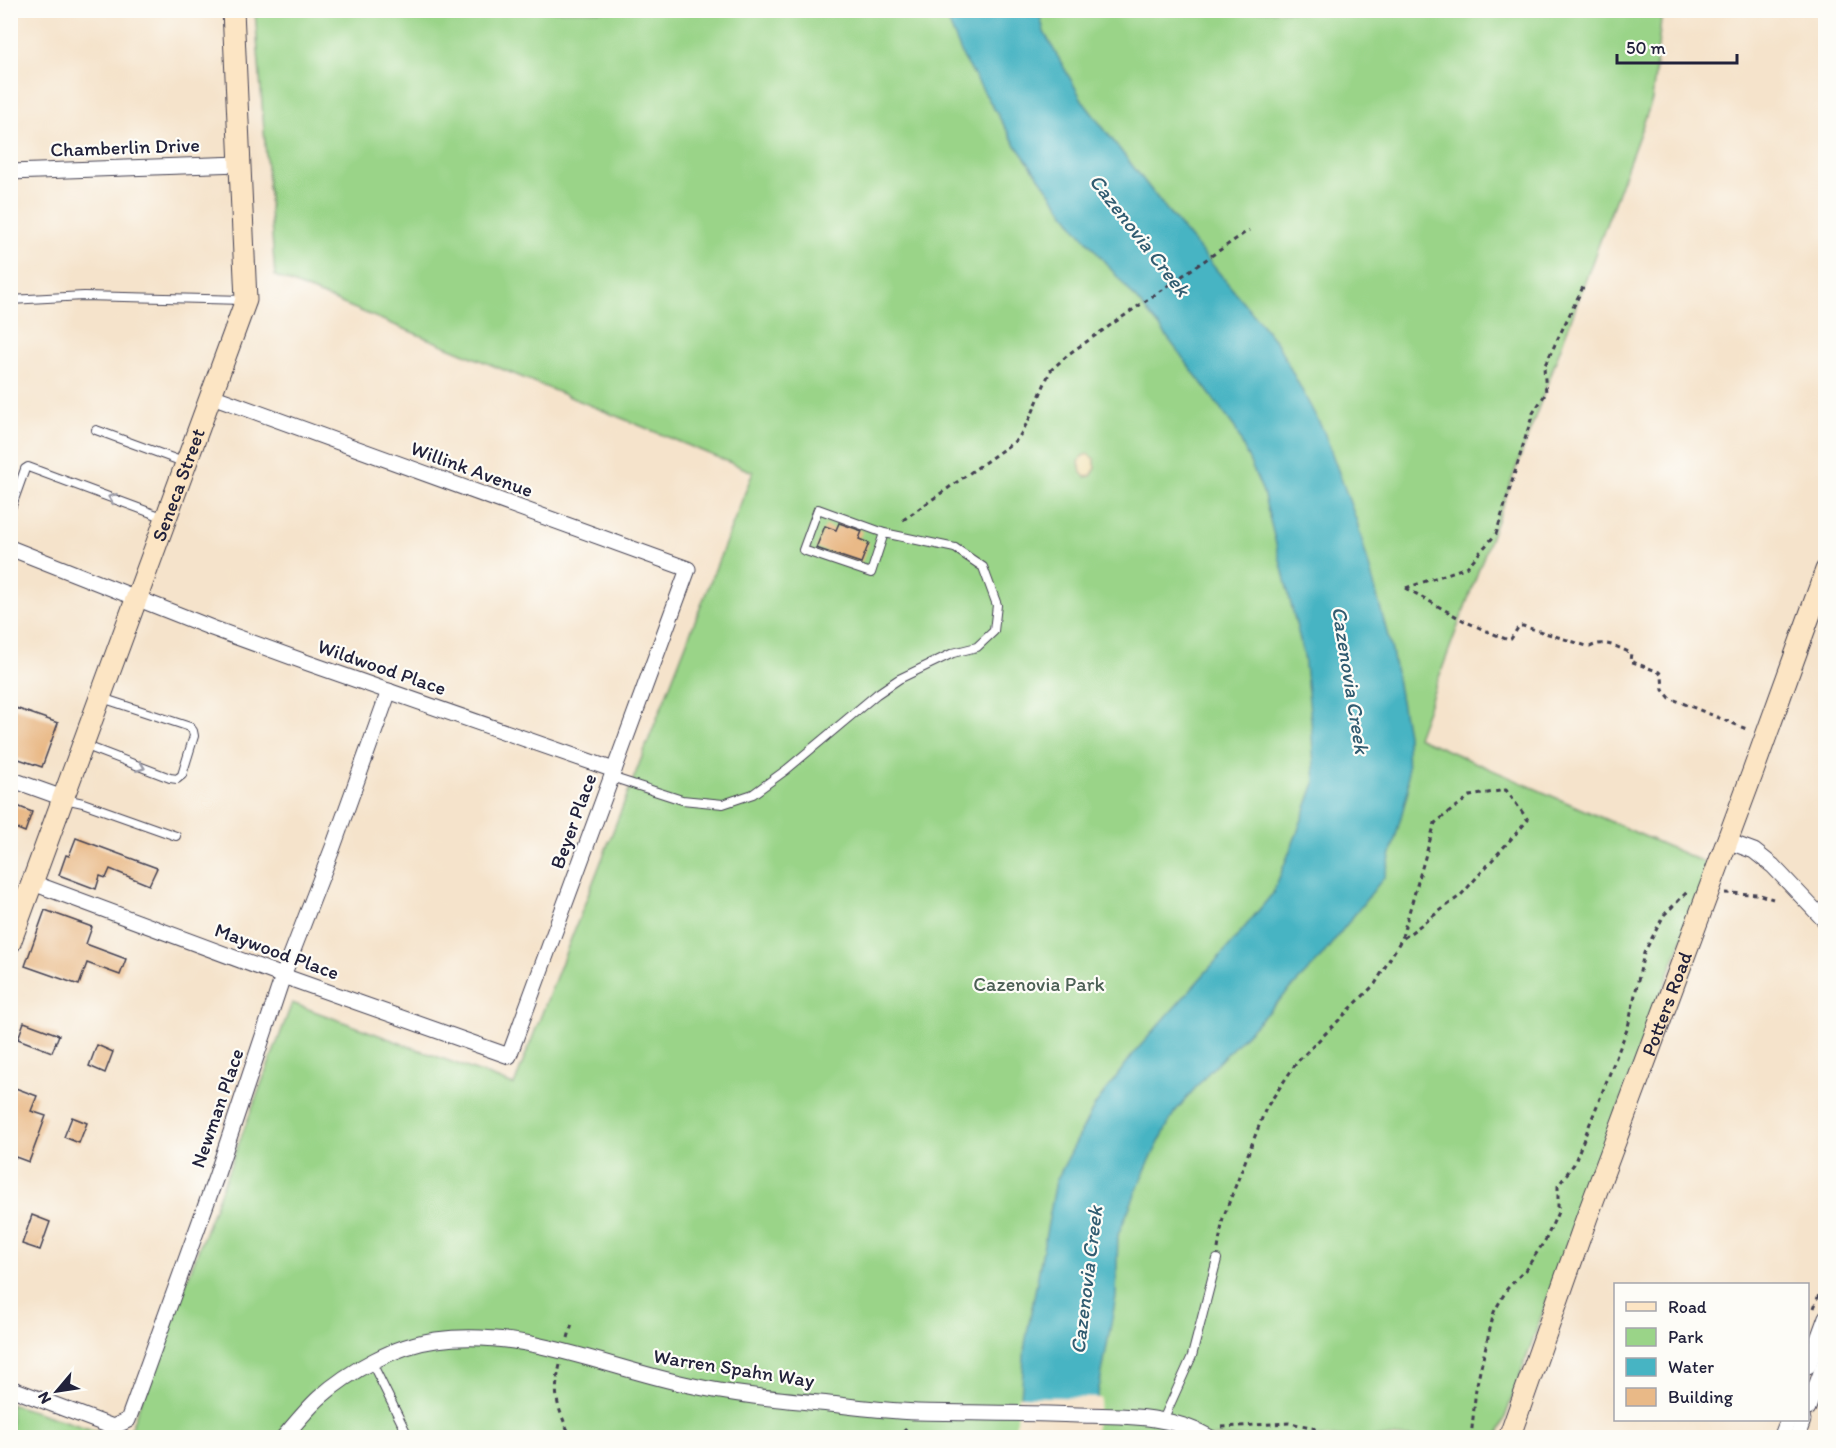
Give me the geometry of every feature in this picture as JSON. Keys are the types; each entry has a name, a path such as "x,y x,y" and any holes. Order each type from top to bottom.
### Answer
{"main road":[{"name":"Seneca Street","path":"10,943 16,909 33,883 99,697 138,598 246,300 233,10"},
{"name":"Potters Road","path":"1509,1437 1587,1217 1826,570"}],"street":[{"name":"Chamberlin Drive","path":"10,171 240,164"},
{"name":"Willink Avenue","path":"212,396 688,569 676,600"},
{"name":"Wildwood Place","path":"10,548 223,632 613,774"},
{"name":"Beyer Place","path":"509,1056 676,600"},
{"name":"Newman Place","path":"10,1388 112,1427 128,1420 216,1177 283,976 389,692"},
{"path":"10,779 63,798"},
{"path":"1727,841 1754,851 1773,866 1826,922"},
{"name":"Maywood Place","path":"33,883 283,976 509,1056"},
{"path":"1809,1361 1818,1316"},
{"name":"Warren Spahn Way","path":"283,1437 318,1399 342,1378 411,1344 457,1338 501,1338 564,1350 690,1386 747,1395 915,1412 994,1412 1163,1420 1214,1433"},
{"path":"1809,1398 1826,1359"},
{"path":"1781,1437 1787,1421"},
{"path":"1797,1437 1802,1421"}],"lane":[{"path":"10,300 84,296 246,300"},
{"path":"96,430 187,464"},
{"path":"10,511 25,469 28,467 167,519"},
{"path":"818,509 884,533 871,573 803,550 818,509"},
{"name":"Wildwood Place","path":"613,774 682,800 723,804 753,794 786,770 877,694 899,679 953,653 977,647 994,631 997,605 983,567 955,548 884,533"},
{"path":"82,744 170,778 177,779 182,775 194,736 190,727 99,697"},
{"path":"63,798 176,836"},
{"path":"1163,1420 1192,1356 1216,1259"},
{"path":"372,1363 410,1437"}],"path":[{"path":"903,520 1018,439 1032,414 1050,371 1070,353 1249,230"},
{"path":"1582,287 1544,366 1546,393 1533,412 1496,534 1467,567 1406,588 1466,622 1508,640 1519,626 1523,626 1590,647 1598,642 1604,642 1631,653 1630,661 1659,672 1662,676 1663,690 1670,698 1752,732"},
{"path":"1216,1259 1223,1218 1266,1108 1297,1062 1375,984 1401,940 1435,823 1470,796 1506,790 1528,820 1461,895 1401,940"},
{"path":"1471,1437 1476,1388 1494,1312 1507,1289 1526,1269 1546,1239 1558,1212 1558,1186 1574,1164 1628,1027 1644,953 1664,915 1696,883"},
{"path":"1728,894 1757,894 1773,899"},
{"path":"1818,1316 1826,1276"},
{"path":"568,1338 572,1324"},
{"path":"560,1363 556,1380 556,1404 571,1437"},
{"path":"1214,1433 1289,1423 1312,1427 1327,1437"},
{"path":"897,1437 909,1424"},
{"path":"1129,1437 1128,1432 1133,1437"}],"green space":[{"name":"Cazenovia Park","path":"255,11 1662,11 1652,100 1417,737 1710,865 1564,1253 1498,1437 127,1438 292,1003 514,1085 753,472 275,276"},
{"path":"11,1404 115,1437 11,1437"}],"sand":[{"path":"1088,454 1094,459 1096,468 1091,476 1085,477 1081,473 1079,462 1082,456"}],"water":[{"name":"Cazenovia Creek","path":"944,11 1039,11 1044,32 1084,103 1162,204 1277,343 1324,432 1357,522 1392,651 1407,734 1408,791 1385,876 1318,961 1209,1072 1174,1113 1147,1166 1118,1235 1116,1297 1090,1437 1018,1437 1025,1344 1056,1181 1094,1107 1134,1053 1273,893 1315,783 1311,720 1304,656 1263,492 1235,428 1159,326 1076,228 1017,147 963,57"}],"pier":[{"path":"1018,1396 1101,1398 1094,1437 1015,1435"}],"building":[{"path":"839,523 862,531 859,539 869,543 861,563 816,548 825,526 836,530"},
{"path":"10,706 58,723 42,767 10,756"},
{"path":"10,803 32,812 25,832 10,826"},
{"path":"76,838 157,868 149,885 110,869 106,878 100,876 96,889 59,875 66,855 69,856"},
{"path":"45,910 92,927 86,944 126,959 120,975 87,963 79,985 25,966"},
{"path":"24,1022 59,1035 52,1052 18,1039"},
{"path":"97,1045 113,1052 105,1073 89,1066"},
{"path":"10,1086 37,1096 31,1111 46,1116 29,1162 10,1155"},
{"path":"72,1117 87,1123 79,1143 64,1137"},
{"path":"32,1215 50,1222 40,1250 22,1244"}]}
